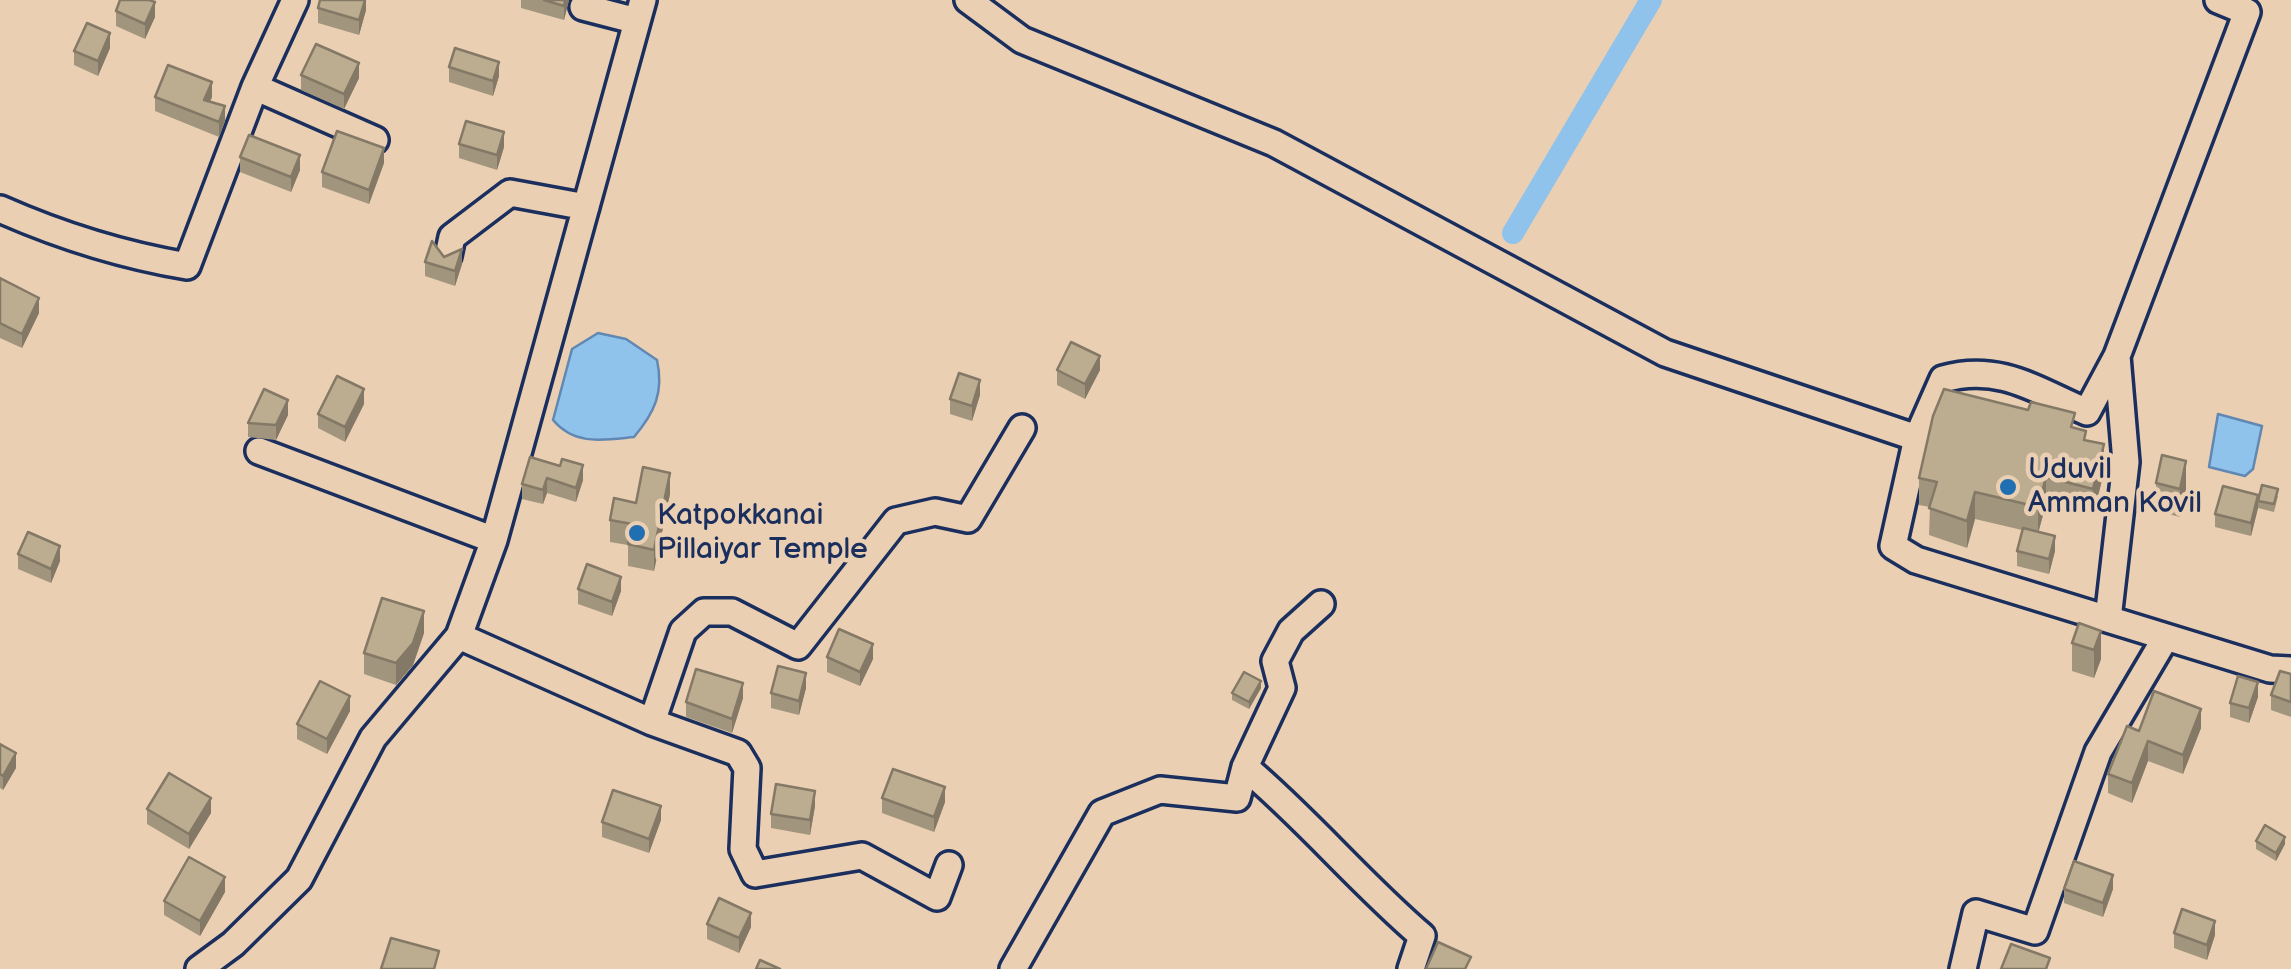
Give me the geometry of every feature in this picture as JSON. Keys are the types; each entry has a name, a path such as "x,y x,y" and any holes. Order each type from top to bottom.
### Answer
{"street":[{"path":"0,209 46,229 135,257 187,266 255,87 295,0"},
{"path":"968,0 1022,40 1274,143 1665,353 1917,438"},
{"path":"2218,0 2247,12 2117,356 2087,412 1994,373 1972,370 1943,379 1917,438 1893,546 1916,560 2108,620 2270,669 2291,670"},
{"path":"199,969 232,944 299,879 373,738 459,636 494,540 640,10 583,7"},
{"path":"255,87 375,140"},
{"path":"448,256 452,237 510,194 586,207"},
{"path":"2108,620 2126,462 2117,356"},
{"path":"652,722 683,631 704,612 732,612 798,646 896,521 935,512 968,519 1022,428"},
{"path":"260,451 494,540"},
{"path":"1014,969 1102,814 1160,790 1238,798 1245,767 1282,688 1275,661 1291,631 1320,604"},
{"path":"459,636 652,722 738,752 748,768 743,849 755,874 862,856 937,897 949,864"},
{"path":"1962,969 1976,914 2036,931 2098,752 2166,637"},
{"path":"1245,767 1307,819 1358,880 1422,936 1411,969"}],"water":[{"path":"598,333 626,339 657,360 656,401 634,437 580,438 553,420 572,349"},
{"path":"2218,414 2262,426 2253,469 2245,476 2209,467"}],"building":[{"path":"120,0 155,2 145,24 116,11"},
{"path":"320,0 365,0 359,20 318,8"},
{"path":"544,0 565,0 564,6"},
{"path":"87,23 110,33 98,61 74,51"},
{"path":"316,44 359,63 344,94 301,75"},
{"path":"455,48 499,62 493,81 449,67"},
{"path":"168,65 212,82 204,100 225,106 219,122 155,97"},
{"path":"466,121 504,132 497,155 459,144"},
{"path":"337,131 384,148 369,190 322,172"},
{"path":"249,135 300,155 291,177 240,157"},
{"path":"432,241 444,257 462,249 455,271 425,262"},
{"path":"0,278 39,298 22,334 0,323"},
{"path":"1071,342 1100,356 1085,384 1057,370"},
{"path":"959,373 980,380 972,406 950,399"},
{"path":"337,376 364,389 345,427 318,414"},
{"path":"264,389 288,400 276,425 248,423"},
{"name":"Uduvil Amman Kovil","path":"1944,389 2028,410 2031,402 2075,413 2071,427 2086,431 2084,440 2104,444 2093,489 2046,477 2038,507 1975,492 1967,521 1929,508 1937,482 1919,478 1933,416"},
{"path":"2162,455 2186,461 2180,489 2156,483"},
{"path":"530,457 560,466 562,459 583,465 576,488 547,478 543,490 522,484"},
{"path":"643,467 670,473 654,550 628,544 632,524 610,520 614,498 636,503"},
{"path":"2262,485 2278,489 2274,504 2258,501"},
{"path":"2223,486 2258,495 2251,523 2215,514"},
{"path":"2023,528 2055,536 2049,559 2017,551"},
{"path":"28,532 60,546 51,569 18,554"},
{"path":"587,564 621,577 612,602 578,589"},
{"path":"382,598 424,611 413,643 396,663 364,653"},
{"path":"2079,623 2101,631 2094,650 2072,643"},
{"path":"839,629 873,644 860,672 827,657"},
{"path":"778,666 806,673 799,701 771,693"},
{"path":"696,669 743,683 732,719 686,702"},
{"path":"2280,671 2291,674 2291,702 2271,695"},
{"path":"1244,672 1261,681 1249,702 1232,693"},
{"path":"2238,676 2258,682 2249,708 2230,703"},
{"path":"320,681 350,696 327,739 297,724"},
{"path":"2154,691 2201,709 2183,755 2148,741 2132,783 2108,774 2127,726 2139,731"},
{"path":"0,744 16,753 3,776 0,774"},
{"path":"893,769 945,787 934,817 882,798"},
{"path":"169,773 211,798 189,834 147,809"},
{"path":"776,784 815,791 810,820 771,814"},
{"path":"613,790 661,806 649,839 602,822"},
{"path":"2265,825 2285,837 2276,853 2256,841"},
{"path":"189,857 225,877 200,921 164,901"},
{"path":"2074,861 2113,875 2103,903 2064,889"},
{"path":"719,898 751,913 739,938 707,924"},
{"path":"2182,909 2215,921 2207,945 2174,933"},
{"path":"391,938 439,951 434,969 381,969"},
{"path":"1438,942 1471,957 1465,969 1426,969"},
{"path":"2011,944 2050,958 2046,969 2001,969"},
{"path":"760,960 780,969 756,969"}],"waterway":[{"path":"1513,233 1651,0"}],"place":[{"name":"Uduvil Amman Kovil","path":"2008,487"},
{"name":"Katpokkanai Pillaiyar Temple","path":"637,533"}]}
